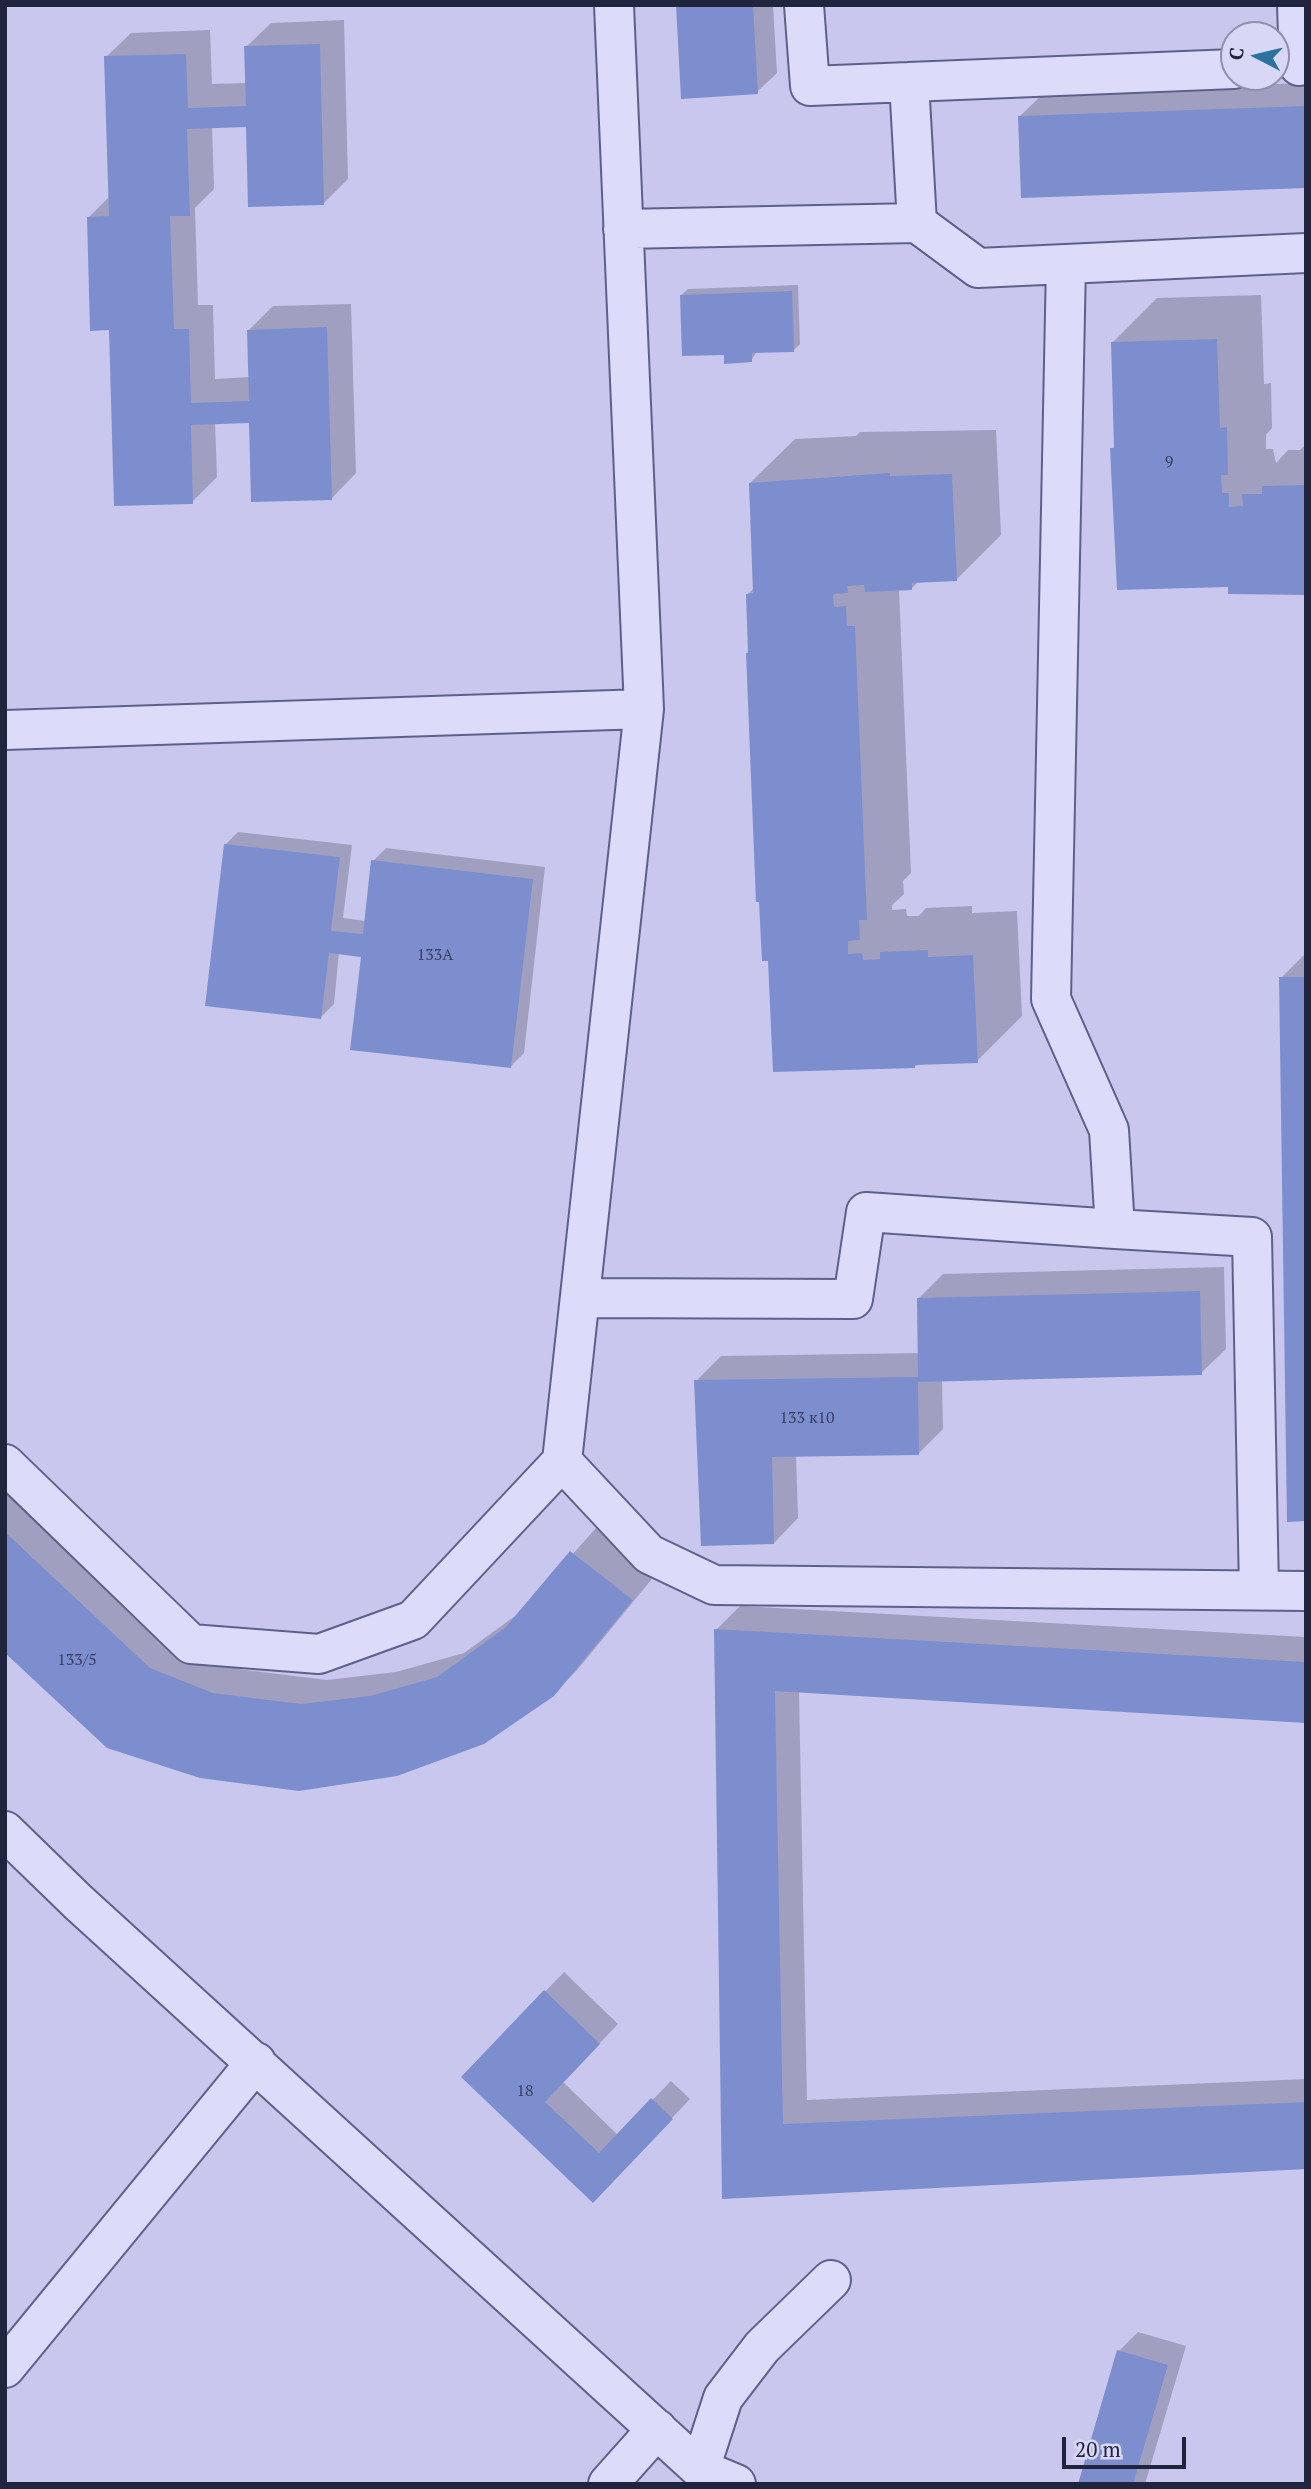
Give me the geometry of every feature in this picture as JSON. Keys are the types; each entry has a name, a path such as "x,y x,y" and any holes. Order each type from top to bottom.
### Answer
{"street":[{"path":"5,1464 191,1644 318,1654 413,1620 562,1461 644,709 614,5"},
{"path":"804,5 810,86 1220,70"},
{"path":"1294,66 1297,5"},
{"path":"909,82 917,223"},
{"path":"624,229 917,223 978,268 1306,253"},
{"path":"1066,264 1051,999 1109,1130 1115,1229"},
{"path":"5,730 644,709"},
{"path":"580,1298 853,1299 866,1212 1252,1237 1259,1590"},
{"path":"562,1461 649,1554 714,1584 1306,1591"},
{"path":"5,1831 78,1902 700,2469 736,2484"},
{"path":"5,2368 256,2062"},
{"path":"700,2469 723,2398 762,2347 831,2280"},
{"path":"608,2484 657,2429"}],"building":[{"path":"676,5 753,5 758,94 681,99"},
{"path":"320,44 324,205 248,207 246,127 187,129 190,216 170,216 174,329 189,329 191,403 249,401 247,330 327,327 332,500 251,502 249,423 191,425 193,504 114,506 109,330 90,331 87,217 109,216 104,56 186,54 188,108 246,106 244,46"},
{"path":"1306,106 1306,188 1021,198 1018,116"},
{"path":"792,291 794,352 752,353 752,362 724,364 724,355 682,356 680,295"},
{"path":"1217,339 1220,428 1227,427 1228,475 1221,475 1222,493 1229,493 1229,507 1243,506 1242,494 1262,494 1262,486 1306,485 1306,595 1228,594 1228,587 1117,590 1110,448 1114,448 1111,342"},
{"path":"890,473 890,476 952,474 957,581 912,583 912,590 865,592 864,585 847,586 848,593 833,594 834,607 846,606 847,626 855,626 867,920 859,920 860,940 848,941 848,954 862,953 863,960 880,959 880,952 928,950 928,957 973,955 978,1063 915,1065 915,1068 773,1072 768,961 762,961 759,902 756,902 746,653 746,594 753,593 749,483"},
{"path":"224,844 340,857 331,931 363,934 371,860 533,879 511,1068 350,1050 361,957 329,953 321,1019 205,1006"},
{"path":"1279,977 1306,977 1306,1521 1287,1522"},
{"path":"1200,1291 1202,1375 918,1382 919,1455 772,1457 774,1544 701,1546 694,1380 918,1377 917,1298"},
{"path":"5,1532 150,1668 213,1693 301,1704 370,1696 437,1677 505,1628 570,1551 633,1600 554,1696 484,1744 397,1776 299,1791 200,1778 107,1748 5,1653"},
{"path":"714,1629 1306,1662 1306,1723 775,1691 783,2124 1306,2102 1306,2169 722,2199"},
{"path":"544,1990 600,2044 545,2102 599,2153 651,2098 673,2119 593,2203 461,2077"},
{"path":"1117,2350 1168,2365 1133,2484 1078,2484"}]}
